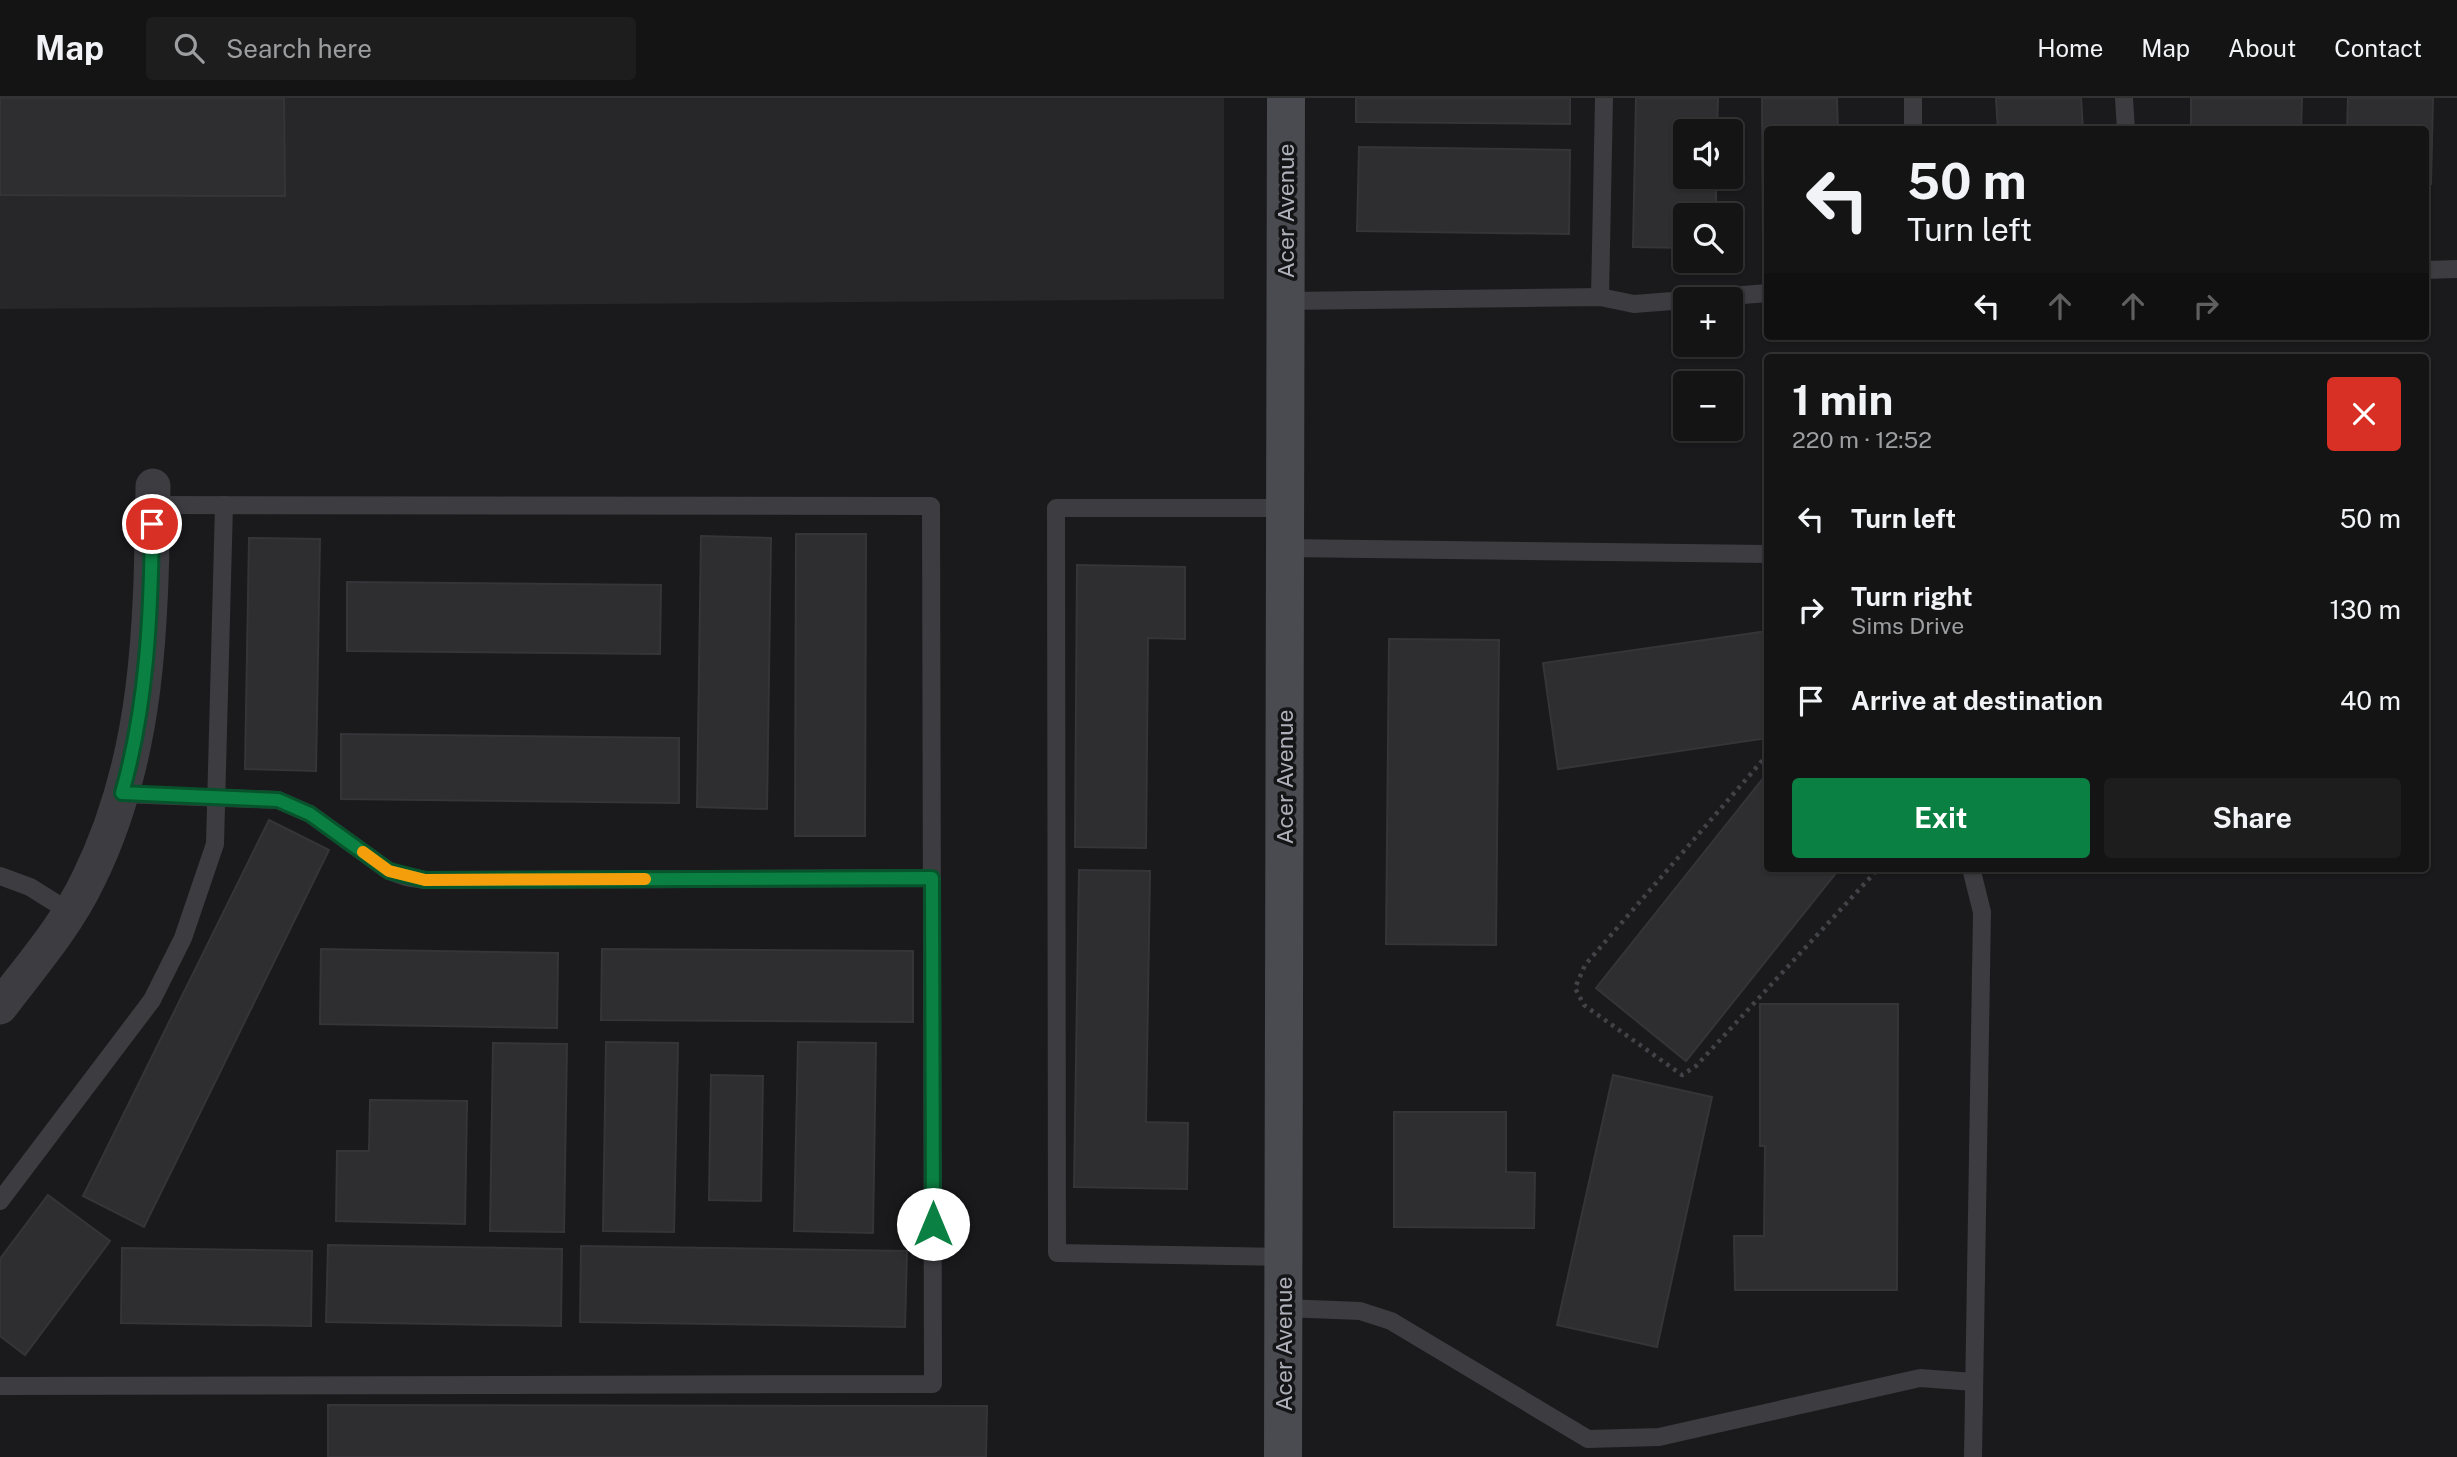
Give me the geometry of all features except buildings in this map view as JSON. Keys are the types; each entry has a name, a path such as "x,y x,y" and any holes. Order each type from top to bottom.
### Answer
{"street":[{"name":"Acer Avenue","path":"1283,1457 1286,98"},
{"path":"0,1006 70,912 114,822 130,766 151,618 153,496"}],"lane":[{"path":"1600,297 1604,98"},
{"path":"1913,98 1913,126"},
{"path":"2124,98 2126,126"},
{"path":"2429,270 2457,269"},
{"path":"1743,295 1764,293"},
{"path":"1286,301 1600,297 1634,304 1673,301"},
{"path":"0,1386 933,1384 931,506 224,505 153,496"},
{"path":"0,1201 152,1000 183,938 215,845 224,505"},
{"path":"1284,1257 1057,1253 1056,508 1285,508"},
{"path":"1285,548 1764,554"},
{"path":"122,793 278,800 310,814 389,871 425,880 932,878"},
{"path":"1972,872 1982,912 1973,1457"},
{"path":"0,876 30,887 70,912"},
{"path":"1284,1308 1360,1311 1391,1321 1588,1439 1659,1437 1920,1378 1974,1382"}],"path":[{"path":"1764,759 1585,965 1575,988 1584,1004 1682,1075 1696,1066 1875,872"}],"shaded area":[{"path":"0,98 1224,98 1224,299 0,309"}],"slow traffic":[{"path":"363,852 389,871 425,880 645,879"}],"route":[{"path":"152,524 151,618 130,766 122,793 278,800 310,814 389,871 425,880 932,878 933,1224"}]}
